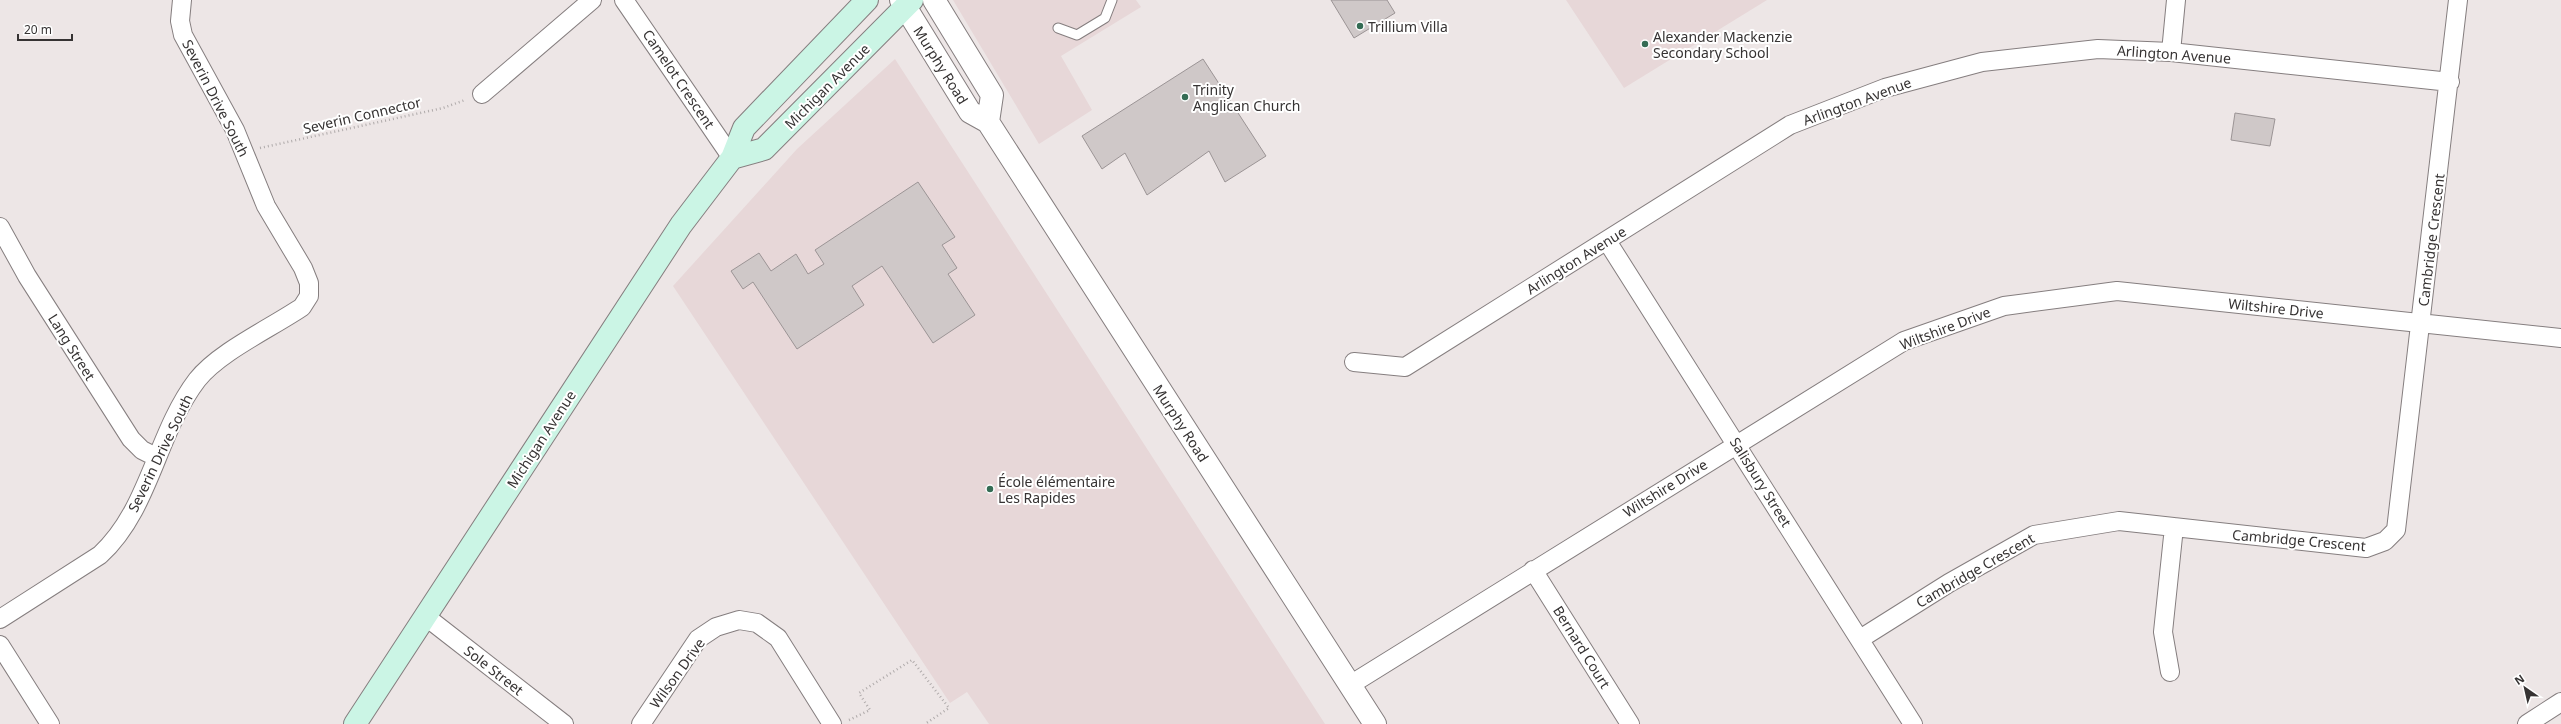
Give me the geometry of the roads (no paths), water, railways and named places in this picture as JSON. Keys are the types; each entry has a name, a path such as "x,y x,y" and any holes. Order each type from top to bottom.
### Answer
{"main road":[{"name":"Michigan Avenue","path":"355,724 681,225 732,158 744,128 867,0"},
{"name":"Michigan Avenue","path":"732,158 764,149 906,2"}],"street":[{"name":"Severin Drive South","path":"0,619 100,555 112,544 133,512 156,457 184,398 198,379 218,361 302,307 309,296 308,283 303,268 266,206 235,130 183,35 180,22 182,0"},
{"path":"482,94 592,0"},
{"name":"Camelot Crescent","path":"624,0 732,158"},
{"name":"Murphy Road","path":"934,0 992,94 988,122"},
{"path":"2171,52 2176,0"},
{"name":"Cambridge Crescent","path":"1860,639 1948,583 2034,535 2119,521 2366,548 2385,541 2396,530 2450,82 2458,0"},
{"name":"Murphy Road","path":"906,2 970,112 988,122 1375,724"},
{"name":"Arlington Avenue","path":"1354,362 1405,367 1790,125 1886,88 1982,62 2098,49 2171,52 2450,82"},
{"name":"Lang Street","path":"0,227 27,276 131,439 142,450 156,457"},
{"name":"Salisbury Street","path":"1607,241 1737,443 1913,724"},
{"name":"Wiltshire Drive","path":"1350,685 1737,443 1904,341 2004,306 2117,291 2561,338"},
{"path":"2170,672 2163,632 2174,527"},
{"name":"Bernard Court","path":"1534,570 1630,724"},
{"name":"Sole Street","path":"425,616 564,724"},
{"name":"Wilson Drive","path":"641,724 698,639 716,627 739,620 757,623 778,638 839,723"},
{"path":"0,645 50,724"},
{"path":"2527,724 2561,702"}],"lane":[{"path":"1058,28 1077,35 1105,18 1112,0"}],"place":[{"name":"Trillium Villa","path":"1360,26"},
{"name":"Alexander Mackenzie Secondary School","path":"1645,44"},
{"name":"Trinity Anglican Church","path":"1185,97"},
{"name":"École élémentaire Les Rapides","path":"990,489"}]}
